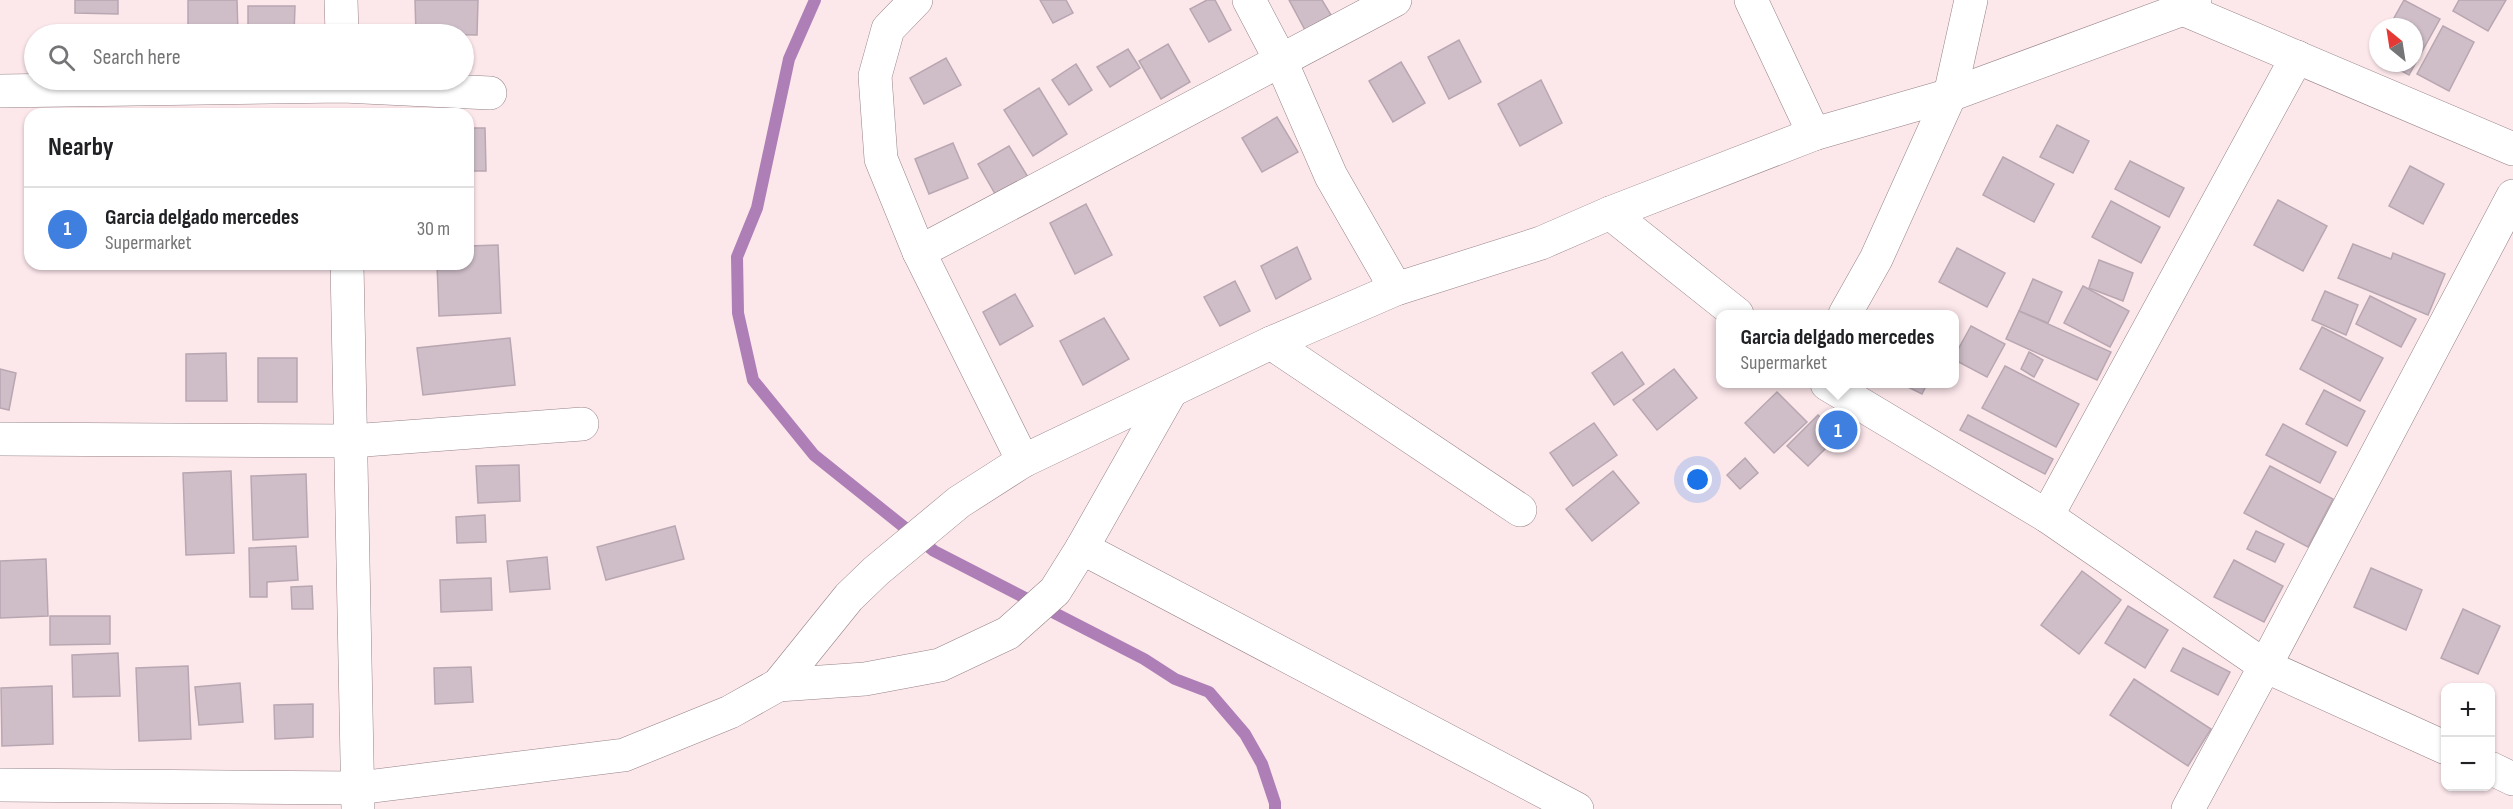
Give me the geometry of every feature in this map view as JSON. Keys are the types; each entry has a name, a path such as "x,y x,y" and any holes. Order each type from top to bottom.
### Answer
{"street":[{"path":"341,0 342,24"},
{"path":"916,0 888,29 875,76 881,159 919,252 1023,461"},
{"path":"1249,0 1280,59 1331,176 1396,289"},
{"path":"919,252 1395,0"},
{"path":"1750,0 1814,134"},
{"path":"1848,310 1876,259 1950,95 1971,0"},
{"path":"0,785 358,799 624,754 730,712 778,685 849,597 876,571 959,502 1023,461 1272,343 1396,289 1541,243 1610,213 1814,134 1950,95 2189,5 2297,57 2513,149"},
{"path":"2047,516 2297,57"},
{"path":"0,91 490,93"},
{"path":"2188,809 2513,196"},
{"path":"1610,213 1731,310"},
{"path":"347,270 358,799"},
{"path":"1272,343 1520,510"},
{"path":"1834,388 2047,516 2265,666 2441,746"},
{"path":"778,685 865,679 940,665 1008,633 1055,591 1171,391"},
{"path":"0,439 351,441 582,424"},
{"path":"1082,548 1577,809"},
{"path":"2495,770 2513,779"}],"building":[{"path":"75,0 118,0 118,14 75,13"},
{"path":"188,0 237,0 238,24 188,24"},
{"path":"415,0 478,0 477,35 474,35 474,24 416,24"},
{"path":"1040,0 1066,0 1073,13 1053,23"},
{"path":"1207,0 1215,0 1231,30 1209,42 1190,9"},
{"path":"1289,0 1322,0 1331,15 1305,30"},
{"path":"2404,0 2440,19 2423,50 2423,18 2394,18"},
{"path":"2459,0 2506,0 2488,31 2453,11"},
{"path":"248,6 295,6 294,24 248,24"},
{"path":"2443,26 2474,42 2449,91 2417,74 2423,72 2423,63"},
{"path":"1459,40 1481,82 1449,99 1428,57"},
{"path":"1168,44 1190,82 1161,99 1139,61"},
{"path":"1128,49 1140,68 1110,87 1097,67"},
{"path":"946,58 961,85 924,104 910,78"},
{"path":"1401,62 1425,103 1393,122 1369,81"},
{"path":"1076,64 1092,90 1069,105 1052,80"},
{"path":"1541,80 1562,123 1520,146 1498,104"},
{"path":"1039,88 1067,134 1033,156 1004,110"},
{"path":"1277,117 1298,152 1262,172 1242,138"},
{"path":"2057,125 2089,141 2073,173 2040,157"},
{"path":"474,128 485,128 486,171 474,171"},
{"path":"953,143 968,178 929,194 915,159"},
{"path":"1009,146 1031,182 998,199 978,164"},
{"path":"2003,157 2054,184 2034,222 1983,195"},
{"path":"2130,161 2184,188 2169,217 2115,189"},
{"path":"2410,166 2444,184 2423,224 2389,206"},
{"path":"2278,200 2327,226 2303,271 2254,245"},
{"path":"2111,201 2160,227 2141,263 2092,237"},
{"path":"1086,204 1112,255 1075,274 1050,223"},
{"path":"2353,244 2391,259 2393,253 2445,274 2428,315 2338,278"},
{"path":"498,245 501,313 439,316 437,270 474,270 474,246"},
{"path":"1297,247 1311,279 1276,299 1261,266"},
{"path":"1957,248 2005,273 1987,307 1939,282"},
{"path":"2099,260 2133,273 2123,301 2089,288"},
{"path":"2033,279 2062,292 2048,323 2019,311"},
{"path":"1235,281 1250,311 1220,326 1204,297"},
{"path":"2083,286 2129,311 2110,347 2064,323"},
{"path":"2325,291 2358,305 2346,335 2312,320"},
{"path":"1015,294 1033,326 1000,345 983,312"},
{"path":"2370,296 2416,319 2401,347 2356,324"},
{"path":"2019,311 2111,352 2097,380 2006,339"},
{"path":"1104,318 1129,359 1083,385 1060,341"},
{"path":"1971,326 2005,344 1987,377 1959,362 1959,348"},
{"path":"2322,327 2383,358 2360,401 2300,369"},
{"path":"510,338 515,385 423,395 417,348"},
{"path":"1622,352 1644,384 1614,405 1592,373"},
{"path":"2029,352 2043,360 2034,377 2021,369"},
{"path":"226,353 227,401 186,401 186,354"},
{"path":"258,358 297,358 297,402 258,402"},
{"path":"2005,366 2079,404 2056,447 1982,408"},
{"path":"0,369 16,373 9,410 0,408"},
{"path":"1674,369 1697,398 1657,430 1633,400"},
{"path":"1910,388 1925,388 1922,394"},
{"path":"2324,390 2365,411 2347,446 2306,424"},
{"path":"1777,392 1807,422 1774,453 1745,423"},
{"path":"1818,415 1839,435 1808,466 1787,446"},
{"path":"1968,415 2053,459 2045,474 1960,430"},
{"path":"1594,423 1617,455 1573,486 1550,453"},
{"path":"2283,424 2336,452 2320,483 2266,455"},
{"path":"1745,458 1758,473 1740,489 1727,475"},
{"path":"519,465 520,501 478,503 476,466"},
{"path":"2270,466 2333,499 2308,547 2244,513"},
{"path":"231,471 234,553 186,555 183,473"},
{"path":"1613,471 1639,503 1592,541 1566,509"},
{"path":"306,474 308,537 253,540 251,476"},
{"path":"485,515 486,542 457,543 456,517"},
{"path":"675,526 684,559 606,580 597,547"},
{"path":"2256,531 2284,544 2275,562 2247,549"},
{"path":"296,546 298,580 267,582 267,597 250,597 249,548"},
{"path":"547,557 550,589 510,592 507,561"},
{"path":"46,559 48,616 0,618 0,561"},
{"path":"2234,560 2283,586 2264,622 2214,597"},
{"path":"2371,568 2422,590 2406,630 2354,607"},
{"path":"2082,571 2121,600 2079,654 2041,625"},
{"path":"491,578 492,610 441,612 440,580"},
{"path":"312,586 313,609 292,609 291,587"},
{"path":"2128,606 2168,630 2145,668 2105,643"},
{"path":"2463,609 2500,626 2478,674 2441,658"},
{"path":"50,616 110,616 110,644 50,645"},
{"path":"2183,648 2230,672 2218,695 2171,671"},
{"path":"118,653 120,696 73,697 72,655"},
{"path":"188,666 191,739 139,741 136,668"},
{"path":"471,667 473,702 435,704 434,668"},
{"path":"2134,679 2211,729 2188,766 2110,715"},
{"path":"240,683 243,722 199,725 195,687"},
{"path":"52,686 53,744 2,746 1,688"},
{"path":"313,704 313,737 275,739 274,705"}],"waterway":[{"path":"815,0 789,59 757,208 737,257 738,313 753,380 814,455 934,551 1144,659 1175,679 1209,692 1245,734 1262,764 1275,809"}],"place":[{"name":"Garcia delgado mercedes","path":"1838,430"}]}
